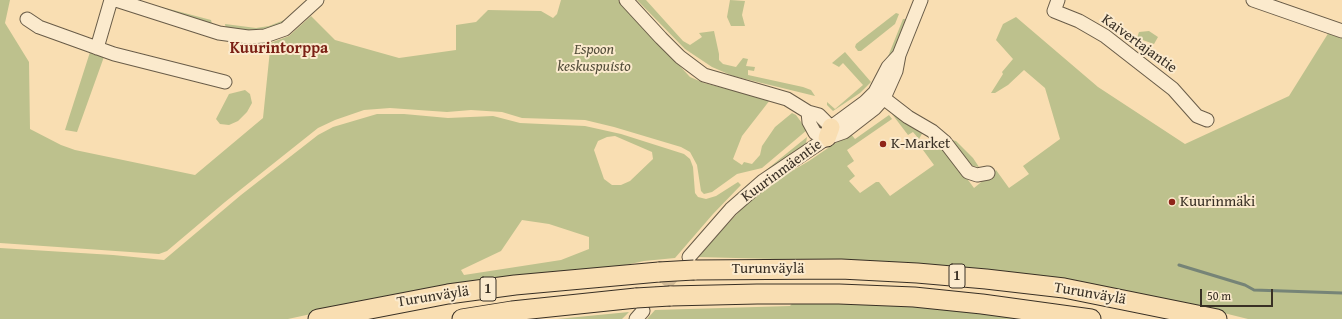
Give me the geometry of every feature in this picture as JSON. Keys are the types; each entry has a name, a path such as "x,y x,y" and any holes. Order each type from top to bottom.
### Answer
{"highway":[{"name":"Turunväylä","path":"318,319 433,297 515,285 659,272 691,264 841,269 917,273 986,279 1064,288 1217,319"},
{"name":"Turunväylä","path":"462,319 520,310 639,309 670,296 779,294 914,297 982,304 1091,319"}],"street":[{"path":"97,48 111,0"},
{"path":"116,0 219,33 248,37 265,36 285,29 318,0"},
{"path":"626,0 680,57 704,75 787,99 808,112 819,115 829,132"},
{"name":"Kuurinmäentie","path":"691,264 731,208 865,102 879,95 888,67 899,55 920,0"},
{"name":"Kaivertajantie","path":"1058,0 1054,11 1079,21 1105,36 1173,89 1197,116 1207,120"},
{"path":"1253,0 1342,31"},
{"path":"27,19 39,28 97,48 225,82"},
{"path":"879,95 908,117 932,131 945,142 968,172 977,175 988,173"}],"green space":[{"name":"Espoon keskuspuisto","path":"0,0 10,0 5,23 29,62 30,129 61,145 75,150 195,175 263,118 270,43 289,36 311,16 335,40 399,58 456,50 456,25 476,22 488,10 541,11 553,18 557,14 561,0 619,0 690,77 704,83 770,100 742,136 733,159 742,165 744,162 752,164 760,155 762,146 775,127 792,113 796,115 807,130 762,168 737,174 712,192 704,194 701,191 697,165 690,152 681,147 614,127 585,120 522,118 502,112 471,110 447,112 390,108 364,110 335,120 318,128 225,202 167,251 159,254 0,243"},
{"path":"135,0 211,20 212,24 211,25"},
{"path":"637,0 646,0 683,41 690,45 702,37 699,33 714,31 719,60 723,64 736,67 743,58 748,59 746,66 755,67 754,71 748,70 748,75 803,87 811,90 815,96 733,76 712,67 685,49"},
{"path":"730,0 745,1 742,15 745,26 731,26 727,17"},
{"path":"896,13 899,14 895,24 861,51 858,51 855,47 856,44"},
{"path":"292,17 293,19 270,29 257,31 226,29 225,24 256,28 269,26"},
{"path":"1016,17 1098,87 1185,144 1289,96 1329,32 1342,37 1342,319 1248,319 1163,298 853,261 697,257 749,201 773,182 809,161 850,133 855,139 889,115 892,119 847,150 854,161 847,166 855,176 849,181 860,193 876,182 879,182 890,196 934,165 923,150 932,140 937,138 974,188 996,170 1009,188 1029,174 1023,166 1060,139 1045,88 1024,70 1008,85 995,93 991,93 1003,74 1002,72 1013,59 996,40 1003,24"},
{"path":"903,19 906,19 905,27 895,50 889,59 887,59"},
{"path":"1149,31 1158,37 1154,44 1137,38 1139,32"},
{"path":"91,49 105,54 77,132 65,130"},
{"path":"845,52 871,82 860,93 833,111 827,105 827,102 835,109 863,85 843,63 839,67 832,63"},
{"path":"245,90 250,94 252,103 247,112 238,121 229,125 220,124 216,119 229,94"},
{"path":"894,111 923,132 919,139 913,132 908,135 892,114"},
{"path":"377,114 404,114 448,118 493,116 520,123 585,126 621,134 684,154 690,159 693,167 695,193 698,197 706,199 716,196 738,182 741,185 713,214 675,258 644,261 616,267 380,299 288,319 0,319 0,248 113,255 164,260 241,195 318,135 333,127","holes":["615,136 652,152 653,159 630,181 621,185 612,185 604,179 594,150 598,141 607,137","522,220 549,224 589,237 589,249 561,260 464,275 461,270 501,251"]},
{"path":"807,137 806,143 801,149 746,189 745,187"},
{"path":"951,141 956,141 973,158 979,167 970,166"},
{"path":"794,301 899,304 1046,319 647,319 655,310 790,306"},
{"path":"629,312 622,319 557,319"}],"waterway":[{"path":"1179,265 1245,285 1254,290 1342,293"}],"tunnel":[{"path":"652,300 680,268"}],"place":[{"name":"K-Market","path":"883,144"},
{"name":"Kuurinmäki","path":"1172,202"}],"district":[{"name":"Kuurintorppa","path":"279,49"}]}
